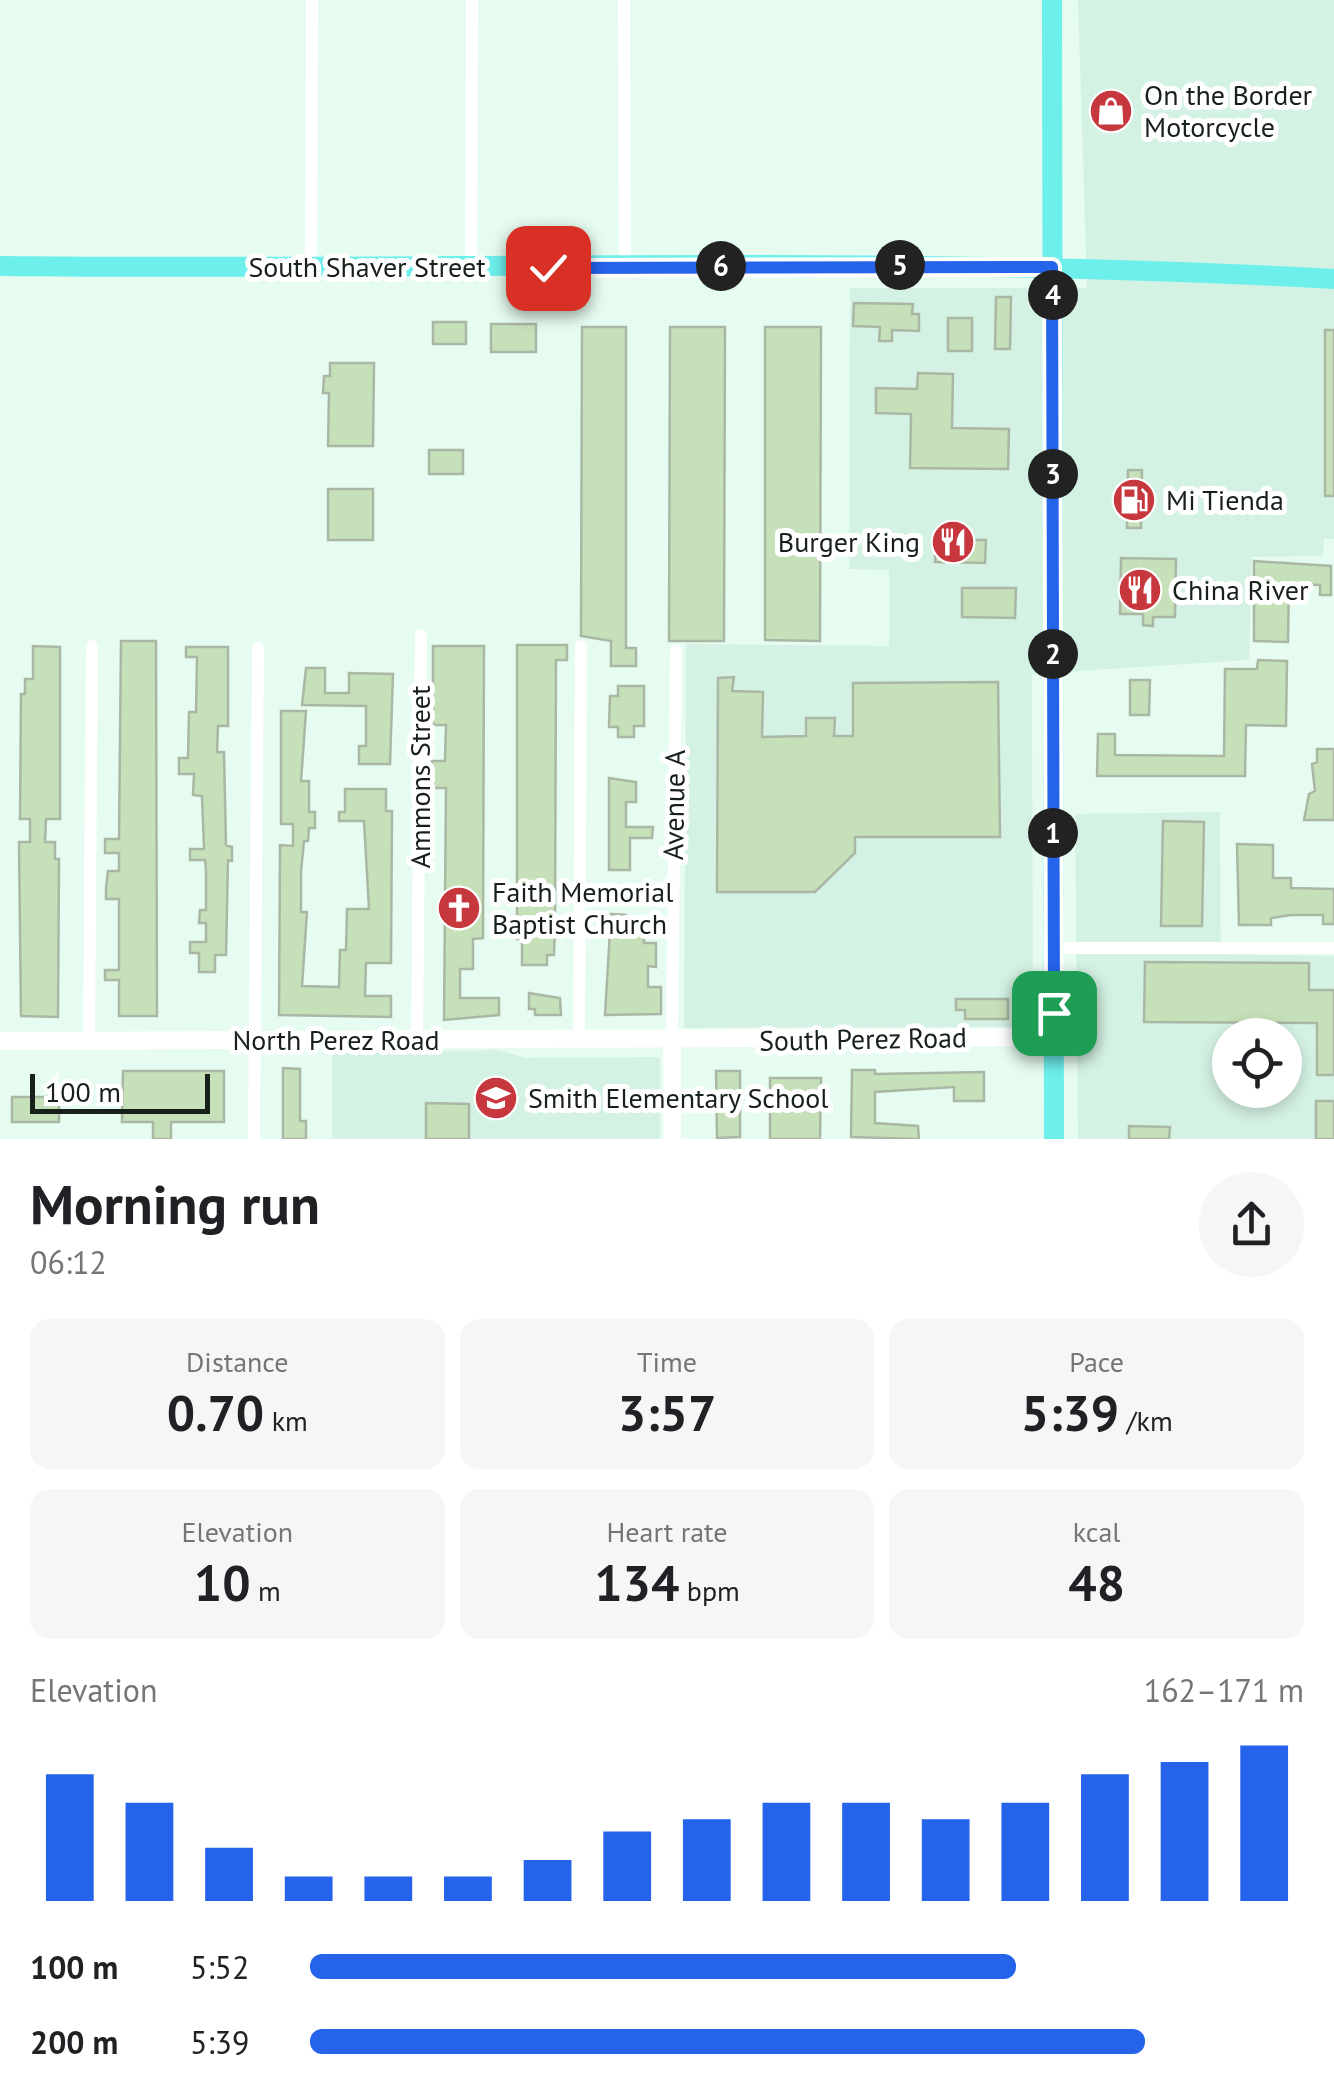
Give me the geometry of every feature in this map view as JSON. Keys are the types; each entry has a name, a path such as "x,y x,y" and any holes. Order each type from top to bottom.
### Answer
{"main road":[{"path":"1052,0 1054,1139"},
{"name":"South Shaver Street","path":"0,266 1052,267 1334,278"}],"street":[{"path":"311,266 312,0"},
{"path":"471,268 472,0"},
{"path":"624,0 625,267"},
{"name":"Ammons Street","path":"418,1040 421,635"},
{"path":"90,1040 92,646"},
{"path":"579,1039 581,646"},
{"path":"254,1139 258,648"},
{"name":"Avenue A","path":"672,1139 676,650"},
{"path":"1054,948 1334,948"},
{"name":"South Perez Road","path":"672,1042 1054,1037"},
{"name":"North Perez Road","path":"0,1041 672,1042"}],"shaded area":[{"path":"1078,0 1334,0 1334,539 1324,539 1323,556 1252,557 1249,660 1032,674 1033,1027 684,1028 686,644 889,646 889,570 849,569 850,288 1087,288"},
{"path":"1220,812 1221,954 1334,956 1334,1139 1078,1139 1075,814"},
{"name":"Smith Elementary School","path":"497,1050 526,1058 660,1057 660,1139 332,1139 332,1053"}],"building":[{"path":"996,297 1011,297 1010,349 995,349"},
{"path":"854,303 913,304 912,314 919,314 919,331 892,330 892,341 879,341 880,327 853,326"},
{"path":"948,318 972,318 972,351 948,351"},
{"path":"433,322 466,322 466,344 433,344"},
{"path":"491,324 536,324 536,352 491,352"},
{"path":"582,327 626,327 626,648 636,648 636,666 611,666 611,641 581,636"},
{"path":"670,327 725,327 724,641 669,641"},
{"path":"765,327 821,327 820,641 765,640"},
{"path":"1325,330 1334,330 1334,496 1325,496"},
{"path":"330,363 374,363 373,446 328,446 329,393 323,393"},
{"path":"918,373 953,374 952,428 1009,429 1008,469 910,468 911,414 876,413 876,388 917,389"},
{"path":"429,450 463,450 463,474 429,474"},
{"path":"1128,470 1142,470 1141,528 1127,528"},
{"path":"328,489 373,489 373,540 328,540"},
{"path":"936,540 986,540 985,563 935,562"},
{"path":"1121,558 1176,559 1175,617 1153,617 1153,626 1143,625 1143,614 1120,614"},
{"path":"1254,561 1331,566 1331,595 1320,595 1320,585 1289,584 1288,642 1254,641"},
{"path":"962,588 1016,588 1015,618 962,617"},
{"path":"121,641 156,641 157,1016 119,1016 119,980 105,980 105,970 119,970 119,899 106,899 106,888 108,871 119,871 119,853 105,853 105,839 119,839"},
{"path":"517,645 567,645 567,660 556,660 555,922 554,955 547,955 547,965 522,965 522,939 517,939"},
{"path":"33,646 60,647 60,819 46,819 45,842 55,842 55,859 59,859 58,1017 21,1016 19,842 30,842 30,819 20,819 21,694 25,694 25,679 33,679"},
{"path":"433,646 484,646 483,938 473,939 473,969 460,969 460,998 499,998 499,1015 444,1020 446,788 433,788 432,761 445,761 446,725 433,725"},
{"path":"186,647 228,647 228,726 218,726 217,752 224,752 226,845 232,847 232,861 228,860 226,955 215,955 215,972 199,972 199,953 190,953 190,942 206,942 206,923 199,923 200,910 206,910 206,871 205,860 190,860 190,849 204,849 202,796 193,795 194,774 179,774 179,758 188,758 189,712 196,712 197,657 186,657"},
{"path":"1258,660 1287,661 1286,726 1246,725 1245,776 1097,776 1098,734 1115,734 1115,755 1224,756 1225,669 1257,669"},
{"path":"306,668 325,668 325,693 349,693 349,673 393,674 390,764 359,764 359,746 366,746 366,706 302,705"},
{"path":"734,677 732,691 763,692 762,737 806,736 806,718 835,718 834,736 853,736 853,683 998,682 1000,837 855,837 855,853 815,892 717,892 718,678"},
{"path":"1130,680 1150,680 1149,715 1130,715"},
{"path":"618,686 644,686 644,726 634,726 634,737 618,737 618,727 609,727 610,696 618,696"},
{"path":"281,711 306,711 301,781 309,781 309,812 315,812 315,828 309,828 308,841 304,841 301,872 301,912 307,912 302,986 339,987 340,950 346,950 347,909 369,909 364,821 339,821 339,812 345,812 345,789 386,789 386,811 392,811 391,963 366,963 365,996 391,996 391,1017 279,1015 280,845 293,846 293,824 281,824"},
{"path":"1317,749 1334,749 1334,820 1304,820 1309,794 1315,791 1312,764 1317,762"},
{"path":"609,778 636,782 636,802 626,802 626,827 653,827 652,838 630,838 630,870 609,870"},
{"path":"1163,821 1204,822 1202,926 1161,926"},
{"path":"1237,844 1273,845 1273,878 1291,878 1291,888 1334,889 1334,924 1323,924 1323,915 1291,915 1271,918 1271,925 1239,925"},
{"path":"611,914 626,915 626,929 644,932 644,943 656,943 656,967 648,966 648,987 661,987 661,1014 605,1015"},
{"path":"1145,962 1309,963 1309,990 1334,990 1334,1075 1317,1075 1317,1023 1302,1023 1302,1018 1144,1022"},
{"path":"529,993 560,998 561,1015 535,1015 535,1009 529,1009"},
{"path":"956,999 1008,999 1008,1019 965,1019 965,1010 956,1010"},
{"path":"283,1068 300,1069 300,1121 306,1121 306,1139 283,1139"},
{"path":"852,1070 875,1070 875,1074 984,1072 984,1101 954,1101 954,1087 875,1092 875,1123 918,1126 919,1139 851,1137"},
{"path":"123,1071 224,1071 224,1122 171,1122 171,1139 153,1139 153,1122 122,1122"},
{"path":"716,1071 740,1071 740,1137 717,1138"},
{"path":"770,1078 821,1078 820,1139 770,1139"},
{"path":"12,1097 59,1097 59,1122 12,1122"},
{"path":"1316,1101 1334,1101 1334,1139 1316,1139"},
{"path":"426,1103 469,1104 469,1139 426,1139"},
{"path":"1129,1126 1170,1127 1169,1139 1129,1139"}],"place":[{"name":"On the Border Motorcycle","path":"1111,111"},
{"name":"Mi Tienda","path":"1134,500"},
{"name":"Burger King","path":"953,542"},
{"name":"China River","path":"1140,590"},
{"name":"Faith Memorial Baptist Church","path":"459,908"},
{"name":"Smith Elementary School","path":"496,1098"}],"route":[{"path":"548,268 1052,267 1054,1013"}]}
